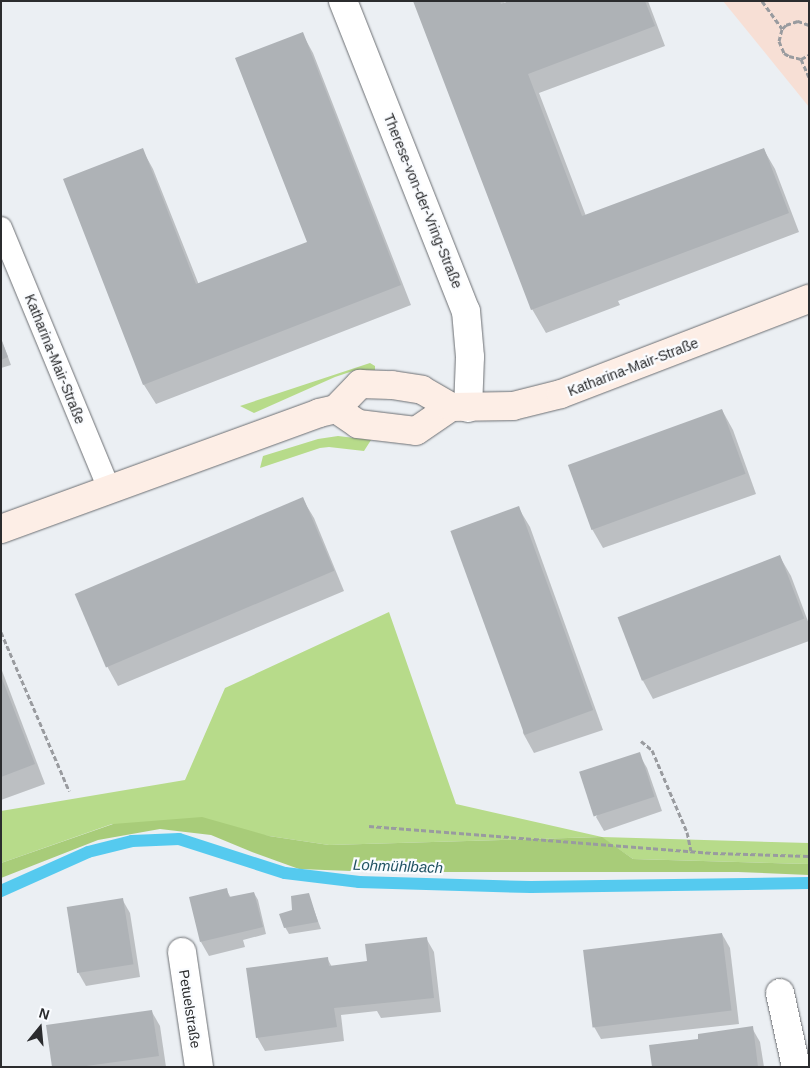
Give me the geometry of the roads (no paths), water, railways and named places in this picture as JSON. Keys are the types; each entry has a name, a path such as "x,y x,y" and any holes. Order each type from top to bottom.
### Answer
{"street":[{"name":"Therese-von-der-Vring-Straße","path":"343,1 466,311 470,357 460,407"},
{"name":"Katharina-Mair-Straße","path":"460,407 513,406 561,394 809,299"},
{"path":"1,529 310,416 336,409 360,384 377,384 422,390 460,407"},
{"path":"336,409 358,424 416,431 460,407"},
{"name":"Petuelstraße","path":"182,952 199,1067"},
{"path":"780,993 796,1067"}],"lane":[{"name":"Katharina-Mair-Straße","path":"1,228 108,489"}],"waterway":[{"name":"Lohmühlbach","path":"1,891 88,852 132,841 179,839 285,873 359,882 531,887 809,883"}]}
